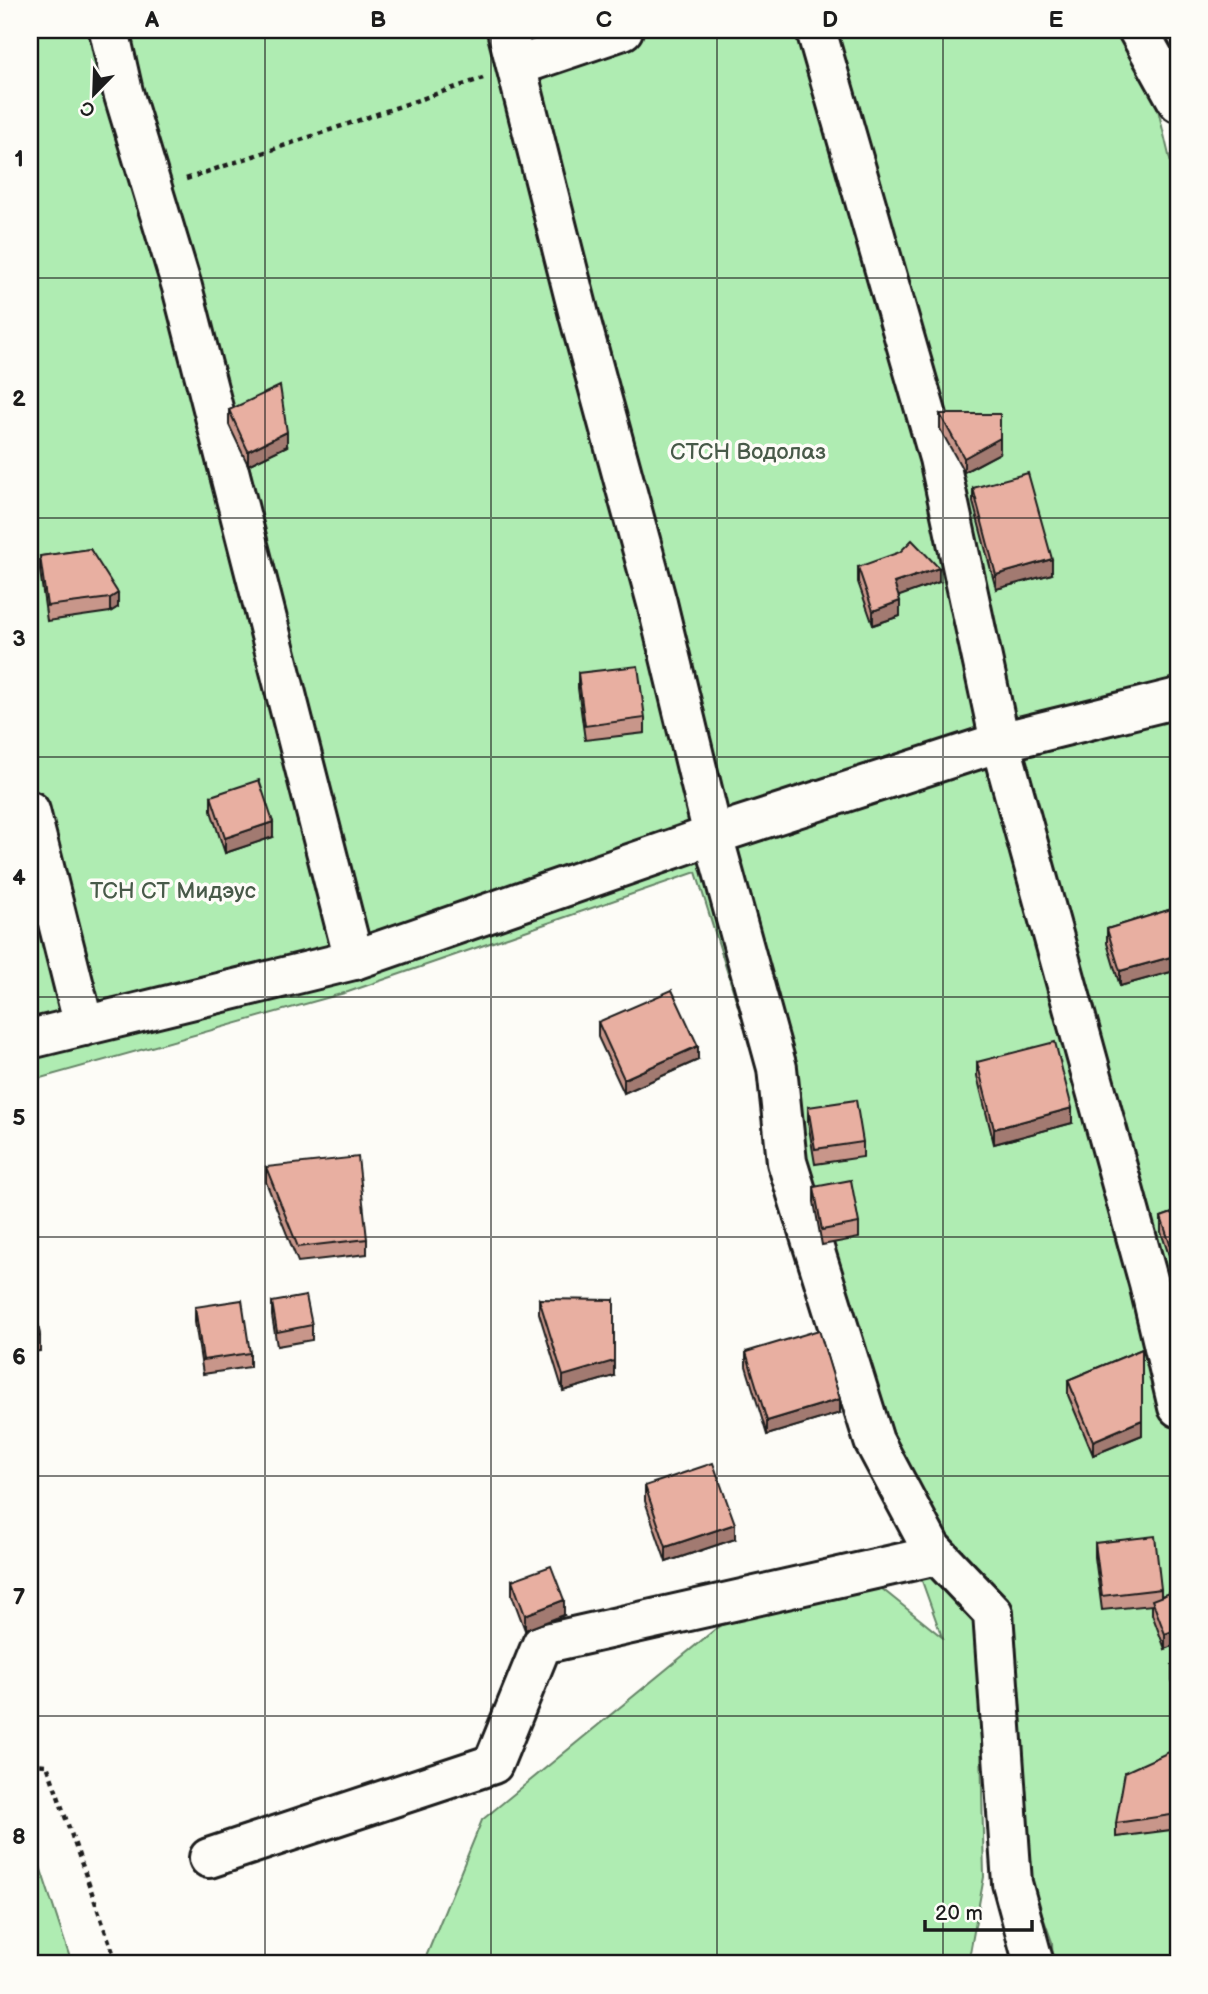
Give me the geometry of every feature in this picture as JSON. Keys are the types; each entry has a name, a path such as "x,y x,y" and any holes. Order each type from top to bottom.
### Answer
{"street":[{"path":"109,30 123,92 188,314 354,960"},
{"path":"507,30 579,315 657,603 713,835 777,1069 787,1161 874,1441 937,1555 993,1613 1012,1884 1034,1964"},
{"path":"517,66 623,30"},
{"path":"816,30 939,458 1000,742 1149,1283 1178,1407"},
{"path":"1138,30 1178,102"},
{"path":"30,1039 354,960 713,835 1000,742 1178,698"},
{"path":"30,811 83,1026"},
{"path":"209,1858 493,1764 542,1644 937,1555"}],"path":[{"path":"152,190 517,66"},
{"path":"30,1764 47,1765 117,1964"}],"green space":[{"name":"СТСН Водолаз","path":"30,30 94,30 317,877 103,30 520,30 524,40 560,30 1139,30 1178,193 1178,1964 1053,1964 1052,1942 981,1746 984,1877 968,1964 423,1964 482,1820 756,1596 876,1584 942,1637 893,1500 696,872 348,992 30,1081"},
{"path":"30,1836 72,1964 30,1964"}],"building":[{"path":"280,386 287,432 248,451 229,410"},
{"path":"940,414 1000,414 1000,438 964,458"},
{"path":"1028,473 1052,559 996,575 973,488"},
{"path":"912,540 939,568 894,583 900,601 873,611 858,567 900,552"},
{"path":"90,549 118,593 110,598 47,606 40,556"},
{"path":"638,666 645,718 585,726 578,673"},
{"path":"259,780 273,822 225,838 211,796"},
{"path":"1178,907 1178,955 1120,971 1107,929"},
{"path":"672,990 698,1046 624,1079 598,1022"},
{"path":"1055,1042 1072,1108 994,1129 977,1062"},
{"path":"856,1100 863,1142 815,1149 808,1107"},
{"path":"358,1157 367,1239 298,1247 266,1167"},
{"path":"851,1180 859,1223 822,1230 814,1187"},
{"path":"1178,1211 1178,1251 1173,1253 1161,1217"},
{"path":"30,1278 40,1336 30,1338"},
{"path":"306,1296 312,1325 277,1332 272,1302"},
{"path":"539,1299 614,1300 614,1361 563,1376"},
{"path":"242,1300 250,1353 203,1360 195,1307"},
{"path":"819,1330 840,1399 767,1421 746,1352"},
{"path":"1142,1349 1142,1420 1093,1441 1068,1380"},
{"path":"713,1463 735,1524 666,1547 645,1486"},
{"path":"1155,1536 1161,1589 1102,1596 1095,1543"},
{"path":"551,1566 564,1600 525,1615 512,1580"},
{"path":"1178,1590 1178,1629 1165,1634 1152,1600"},
{"path":"1178,1663 1178,1684 1172,1665"},
{"path":"1178,1748 1178,1814 1116,1823 1125,1772"}],"park label":[{"name":"ТСН СТ Мидэус","path":"173,891"}]}
